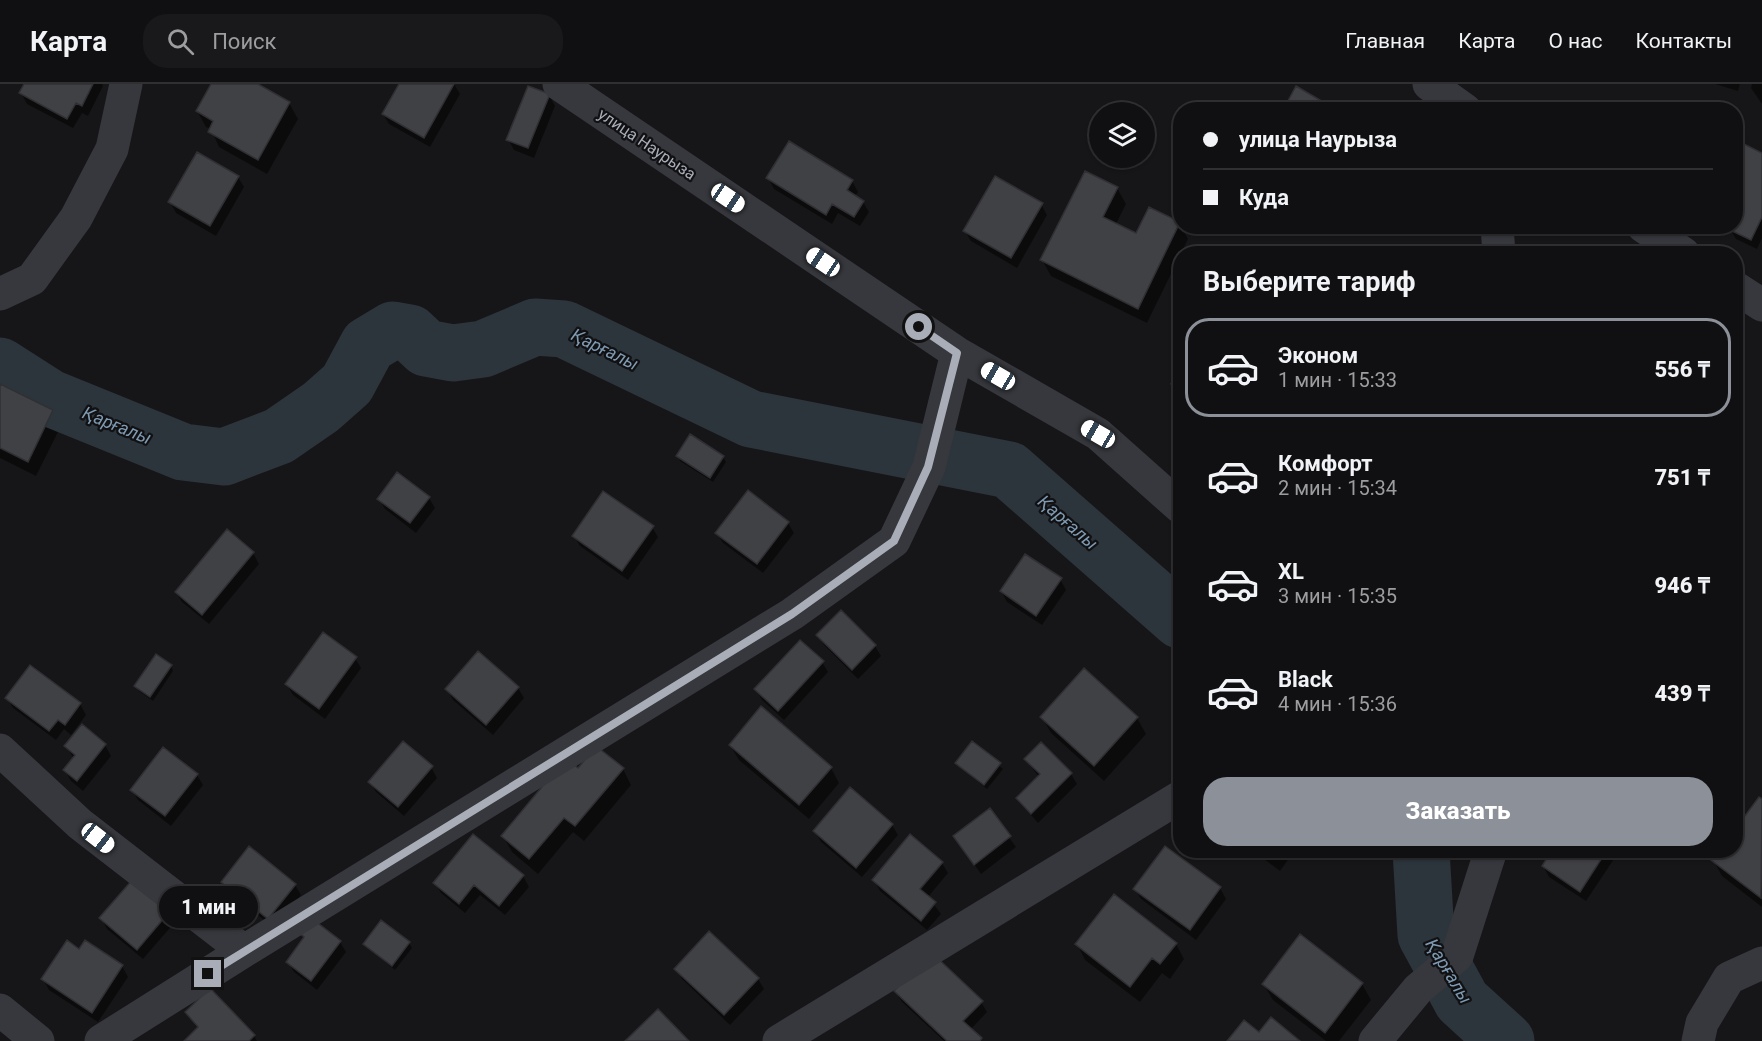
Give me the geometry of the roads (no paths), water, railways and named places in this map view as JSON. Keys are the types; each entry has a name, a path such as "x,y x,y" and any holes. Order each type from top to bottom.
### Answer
{"street":[{"path":"0,294 33,279 76,218 112,150 126,84"},
{"name":"улица Наурыза","path":"559,84 957,353 1098,434 1173,501"},
{"path":"1429,84 1454,102"},
{"path":"1654,234 1672,246"},
{"path":"1743,293 1762,305"},
{"path":"101,1041 792,614 894,541 928,467 957,353"},
{"path":"0,750 80,824 244,951"},
{"path":"779,1041 1173,801"},
{"path":"1375,1041 1418,989 1457,956 1488,858"},
{"path":"1698,1041 1701,1023 1729,978 1762,963"},
{"path":"0,1010 38,1041"}],"waterway":[{"name":"Қарғалы","path":"0,366 50,398 183,452 224,457 279,436 321,407 347,384 368,345 393,330 410,333 426,348 453,353 483,349 535,327 564,329 751,419 1009,470 1173,614"},
{"name":"Қарғалы","path":"1421,858 1426,935 1462,1001 1506,1041"}]}
